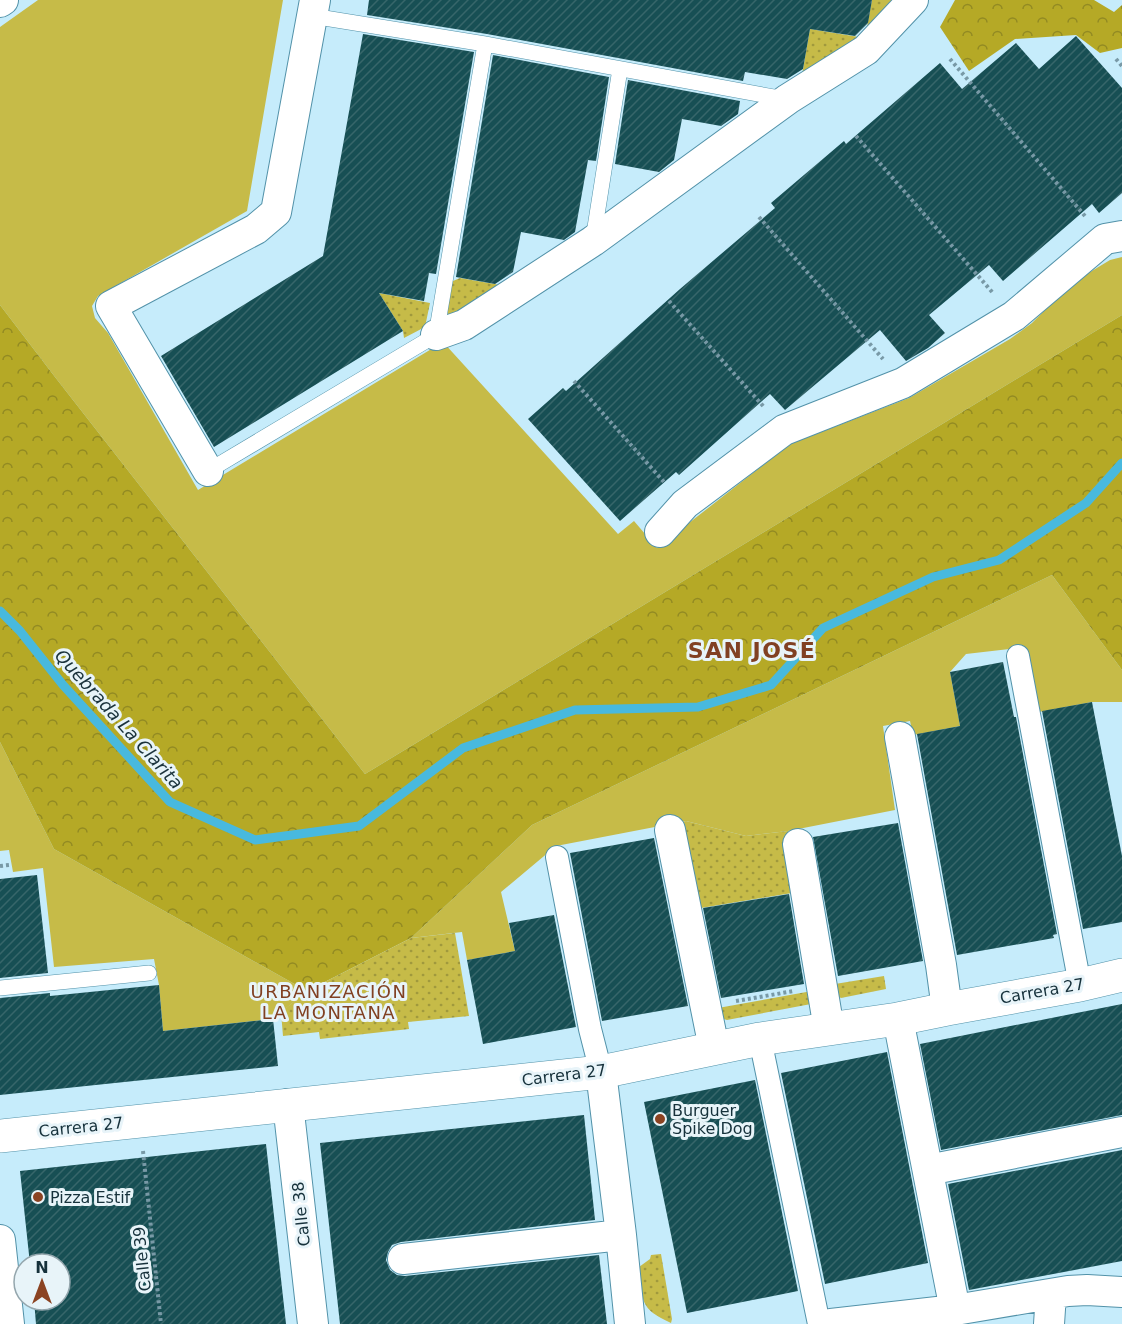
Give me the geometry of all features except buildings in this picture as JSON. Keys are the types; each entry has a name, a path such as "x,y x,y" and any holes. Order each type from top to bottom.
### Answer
{"street":[{"path":"436,335 464,325 592,241 788,99 866,50 913,0"},
{"path":"208,471 111,306 256,229 276,212 313,8"},
{"path":"660,532 685,504 784,430 903,382 1014,316 1114,238"},
{"path":"1018,656 1080,985"},
{"path":"900,737 947,1009"},
{"path":"669,830 714,1048"},
{"path":"798,844 829,1029"},
{"path":"557,857 590,1029 601,1072 630,1324"},
{"name":"Carrera 27","path":"0,1136 601,1072 760,1039 898,1019 1122,975"},
{"path":"898,1019 956,1311"},
{"path":"760,1039 819,1324"},
{"name":"Calle 38","path":"288,1104 313,1324"},
{"path":"928,1170 1122,1132"},
{"path":"403,1259 621,1235"},
{"path":"0,1240 9,1324"},
{"path":"831,1324 956,1311 1087,1290 1122,1292"},
{"path":"1049,1324 1051,1294"}],"lane":[{"path":"313,8 485,44 788,99"},
{"path":"208,471 436,335 485,44"},
{"path":"592,241 620,69"},
{"path":"0,988 149,973"}],"path":[{"path":"1116,59 1122,66"},
{"path":"950,60 1114,238"},
{"path":"856,136 1014,316"},
{"path":"759,217 903,382"},
{"path":"669,301 784,430"},
{"path":"574,381 685,504"},
{"path":"0,866 9,865"},
{"path":"706,1006 822,986"},
{"name":"Calle 39","path":"140,1120 161,1324"}],"shaded area":[{"path":"38,0 283,0 247,211 98,296 92,306 95,318 108,333 198,490 443,342 618,534 634,521 657,548 790,444 909,398 1010,339 1032,323 1072,283 1110,260 1122,257 1122,315 365,774 0,305 0,27"},
{"path":"872,0 902,0 865,38"},
{"path":"810,29 865,38 801,81"},
{"path":"460,278 511,287 449,318 447,304 449,295 453,281"},
{"path":"379,293 430,303 425,327 404,338 403,331"},
{"path":"1052,575 1122,670 1122,702 1092,702 1039,712 1026,647 966,654 950,672 960,726 913,735 910,721 883,726 895,810 788,831 746,836 686,821 556,846 501,892 515,951 467,960 462,932 411,938 532,825"},
{"path":"0,742 54,849 307,991 273,1019 163,1031 154,959 54,967 43,868 13,872 9,850 0,851"},
{"path":"686,821 746,836 788,831 798,892 701,908 678,823"},
{"path":"455,933 469,1016 408,1022 409,1029 320,1039 319,1032 283,1036 281,1012 307,991 411,938"},
{"path":"884,976 886,989 841,998 836,995 835,984"},
{"path":"812,991 811,1004 727,1020 720,1018 718,1008"},
{"path":"661,1254 671,1323 653,1313 647,1307 642,1295 639,1267 650,1259 651,1255"}],"green space":[{"path":"955,0 1094,0 1114,12 1122,5 1122,48 1100,53 1076,35 1015,39 969,71 940,27"},
{"path":"0,305 365,774 1122,315 1122,670 1052,575 532,825 411,938 307,991 54,849 0,742"}],"waterway":[{"name":"Quebrada La Clarita","path":"0,611 20,631 63,685 170,802 255,840 359,826 463,748 575,710 698,707 771,685 823,628 933,577 999,560 1086,503 1122,463"}],"place":[{"name":"Burguer Spike Dog","path":"660,1119"},
{"name":"Pizza Estif","path":"38,1197"}],"district":[{"name":"SAN JOSÉ","path":"752,650"},
{"name":"URBANIZACIÓN LA MONTANA","path":"329,1001"}]}
